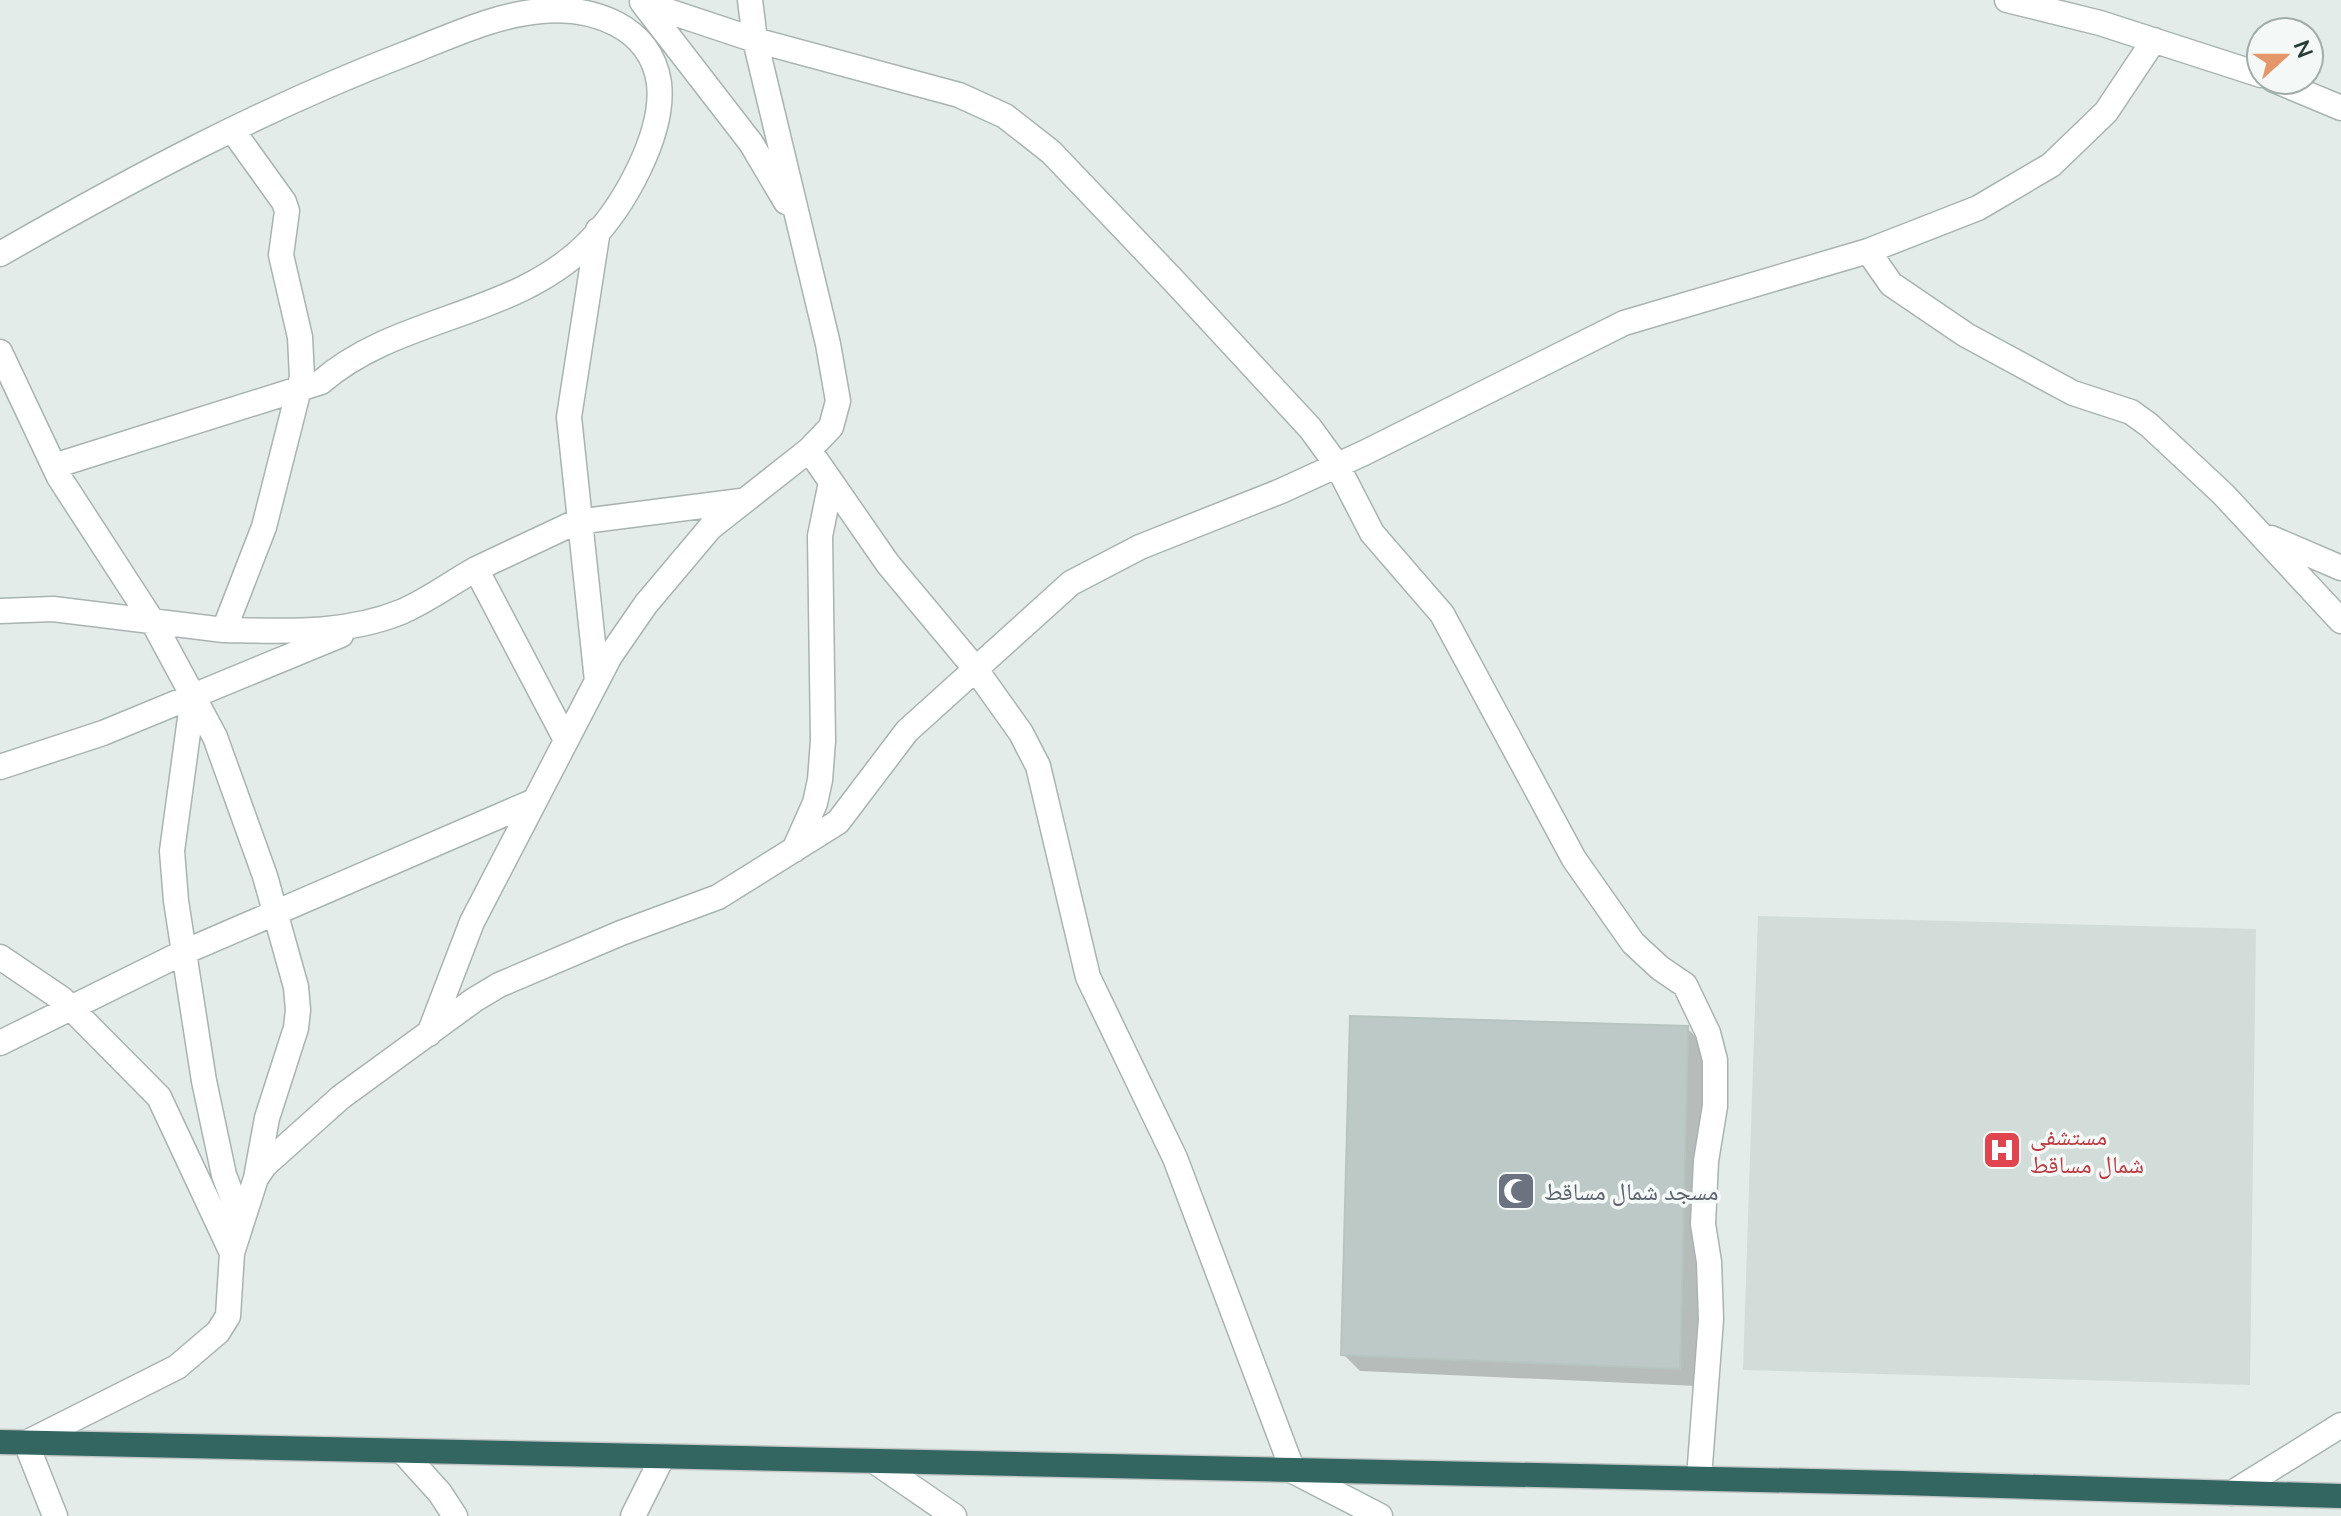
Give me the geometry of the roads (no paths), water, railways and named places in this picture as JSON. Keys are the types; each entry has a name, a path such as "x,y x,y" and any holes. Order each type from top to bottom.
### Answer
{"highway":[{"path":"0,1442 877,1463 1699,1478 2341,1496"}],"street":[{"path":"429,1034 472,922 532,802 597,681 646,604 710,528 809,450 831,427 838,401 755,40 750,0"},
{"path":"2007,0 2154,40 2245,70"},
{"path":"642,2 755,40 959,95 1005,116 1051,152 1164,270 1310,428 1337,465 1372,533 1442,614 1574,859 1633,943 1685,985 1708,1033 1715,1060 1715,1106 1706,1161 1703,1224 1709,1262 1711,1319 1699,1478"},
{"path":"642,2 692,75 751,143 798,222"},
{"path":"0,254 148,170 377,64 507,17 541,11 603,17 631,32 648,50 656,66 660,110"},
{"path":"256,1178 265,1165 341,1097 499,985 621,933 718,897 838,822 907,731 974,667 1071,583 1140,547 1337,465 1624,323 1868,251 1978,208 2043,171 2106,112 2154,40"},
{"path":"648,50 692,75"},
{"path":"54,466 321,382 374,348 533,285 589,243 623,197 643,158 660,110 692,75"},
{"path":"2312,96 2341,108"},
{"path":"224,630 264,527 300,388 303,364 300,337 281,255 287,211 279,193 233,131"},
{"path":"597,681 569,398 598,230"},
{"path":"1868,251 1891,284 1966,335 2073,393 2131,412 2149,425 2262,534 2341,621"},
{"path":"0,352 54,466 153,622 227,765 296,987 298,1010 296,1028 267,1118 256,1178 232,1253 228,1316 200,1351 177,1367 26,1443 55,1516"},
{"path":"809,450 888,564 974,667 1021,733 1038,766 1088,977 1175,1158 1293,1471 1380,1516"},
{"path":"794,850 815,803 820,780 823,741 820,536 831,482"},
{"path":"0,767 103,733 403,611 544,534 581,521 745,500"},
{"path":"2262,534 2341,568"},
{"path":"476,569 566,740"},
{"path":"0,611 53,609 224,630 331,630 378,620"},
{"path":"193,696 172,851 182,953 224,1175 241,1220"},
{"path":"0,1043 182,953 532,802"},
{"path":"0,957 69,1007 159,1097 232,1253"},
{"path":"2232,1493 2341,1425"},
{"path":"402,1451 440,1493 455,1516"},
{"path":"633,1516 662,1458"},
{"path":"877,1463 954,1516"}],"place":[{"name":"مستشفى شمال مساقط","path":"2002,1150"},
{"name":"مسجد شمال مساقط","path":"1516,1191"}]}
